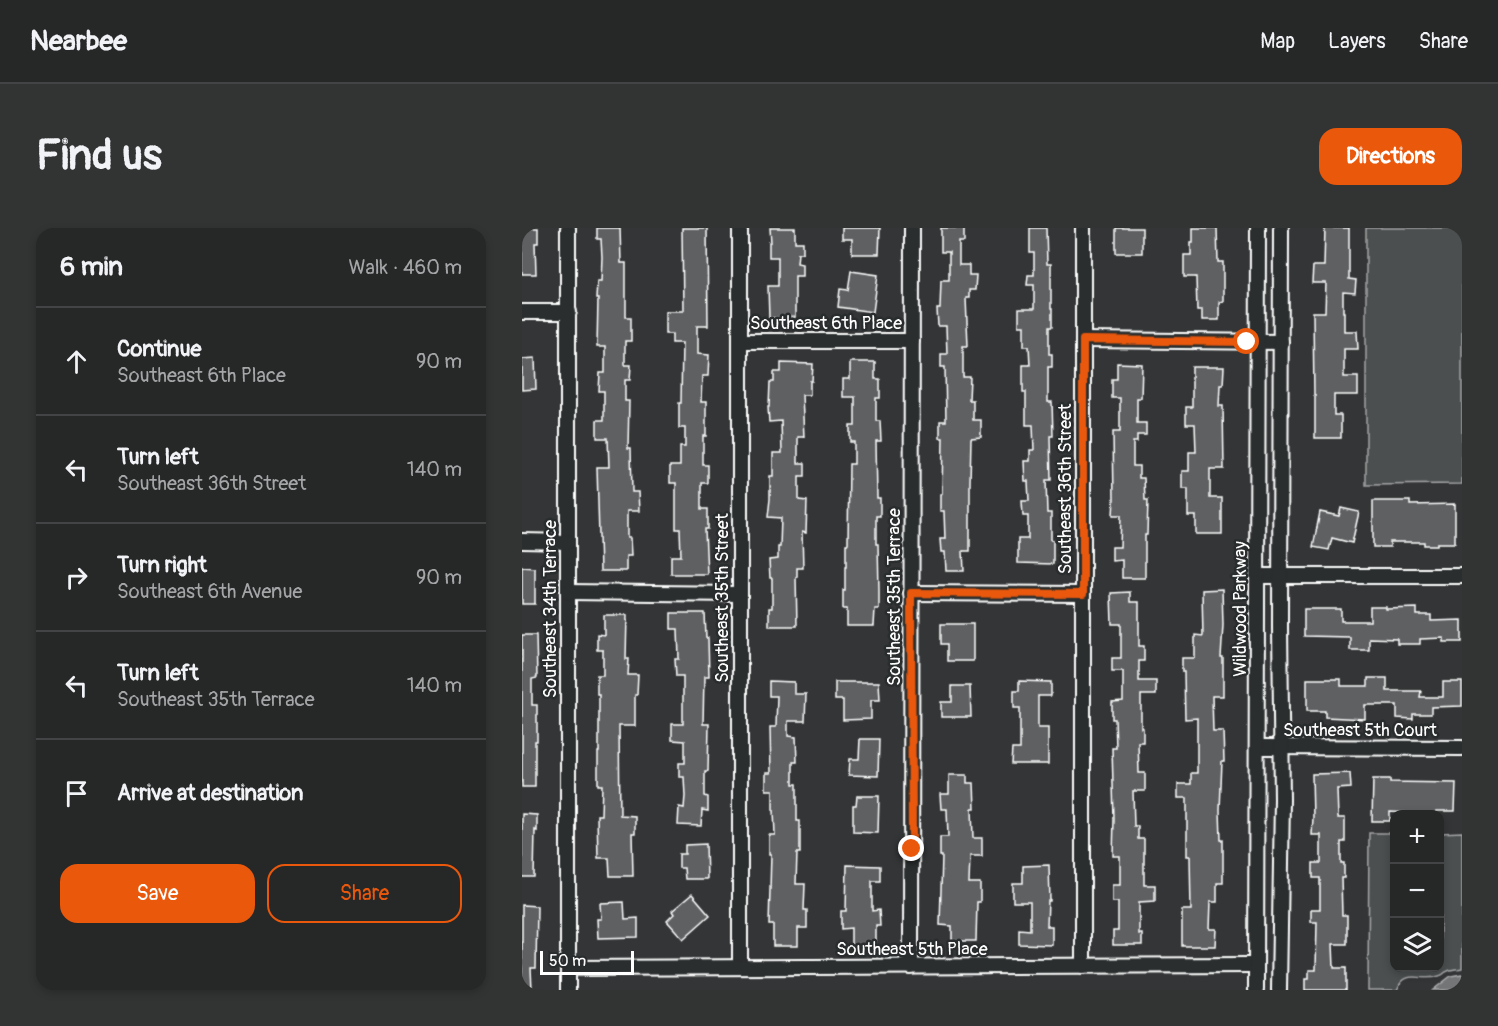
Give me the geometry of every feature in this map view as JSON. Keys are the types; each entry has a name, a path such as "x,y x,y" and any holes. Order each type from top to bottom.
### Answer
{"street":[{"name":"Southeast 34th Terrace","path":"568,228 568,990"},
{"name":"Southeast 35th Street","path":"740,228 740,967"},
{"name":"Southeast 35th Terrace","path":"911,967 912,228"},
{"name":"Southeast 36th Street","path":"1083,228 1083,966"},
{"name":"Wildwood Parkway","path":"1256,990 1258,228"},
{"path":"1279,990 1281,228"},
{"path":"522,312 569,312"},
{"name":"Southeast 6th Place","path":"741,340 912,341"},
{"path":"1083,340 1281,342"},
{"path":"522,541 568,542"},
{"path":"1258,576 1462,576"},
{"path":"568,592 739,594"},
{"path":"911,593 1083,594"},
{"name":"Southeast 5th Court","path":"1257,747 1462,748"},
{"name":"Southeast 5th Place","path":"568,968 1255,965"}],"shaded area":[{"path":"1366,228 1462,228 1462,484 1366,485"},
{"path":"1462,832 1462,968 1450,970 1433,978 1410,977 1401,983 1397,990 1368,990 1369,833 1390,833 1390,972 1444,972 1444,833"},
{"path":"1462,974 1462,990 1433,990 1451,976"}],"building":[{"path":"522,228 538,228 538,243 535,243 536,274 522,274"},
{"path":"597,228 620,228 621,263 626,263 626,317 631,317 631,341 625,341 625,365 631,365 630,380 625,380 625,401 629,401 628,448 631,448 632,492 638,492 639,511 627,511 627,538 630,538 631,556 626,556 626,571 600,571 597,467 609,467 608,438 597,438 597,420 604,420 604,391 599,391 600,373 605,373 605,347 597,347 597,281 601,281 602,257 601,239 597,239"},
{"path":"682,228 707,228 708,326 697,326 697,354 709,355 708,376 702,376 701,402 706,402 703,465 708,465 708,483 702,483 702,509 708,509 708,529 705,529 707,574 671,574 671,556 681,556 680,529 676,529 676,483 670,483 670,466 680,466 680,447 685,447 685,428 679,428 682,343 672,343 672,334 665,334 665,311 683,311"},
{"path":"770,228 795,228 795,242 803,242 803,253 798,253 797,263 802,264 802,276 795,276 795,317 769,318 768,286 778,286 778,257 769,257"},
{"path":"842,228 880,228 879,254 852,254 852,239 842,239"},
{"path":"941,228 964,228 964,242 959,242 959,265 969,265 969,275 976,275 975,290 969,290 969,298 966,298 968,346 963,346 963,377 970,377 969,400 973,400 973,420 981,420 981,437 971,438 970,551 963,551 964,571 946,571 945,552 941,552 940,539 945,539 944,511 940,511 943,438 940,438 940,421 946,421 945,367 941,367 941,354 947,354 946,326 938,326 937,309 940,309 941,280 949,280 949,252 941,252"},
{"path":"1030,228 1046,228 1047,264 1051,264 1052,327 1049,327 1049,354 1052,354 1052,367 1048,367 1048,402 1052,402 1053,436 1050,436 1051,480 1046,480 1047,513 1051,513 1053,564 1018,563 1018,539 1028,539 1028,516 1023,516 1022,501 1029,501 1024,461 1030,461 1030,450 1034,450 1033,425 1026,425 1026,392 1023,392 1023,365 1030,365 1029,346 1024,346 1024,326 1019,326 1019,309 1034,309 1034,285 1027,285 1028,275 1034,275 1034,253 1030,253"},
{"path":"1116,228 1142,228 1142,253 1116,253"},
{"path":"1193,228 1217,228 1218,262 1223,262 1223,301 1219,302 1219,320 1202,320 1202,310 1197,310 1196,277 1184,277 1184,255 1191,255"},
{"path":"1325,228 1349,228 1349,279 1356,280 1355,293 1343,292 1344,331 1357,331 1358,349 1344,349 1344,377 1358,377 1358,395 1334,395 1334,415 1341,415 1341,438 1315,438 1313,312 1325,312 1326,283 1312,283 1313,266 1324,266"},
{"path":"851,271 878,275 873,312 838,307 840,289 848,290"},
{"path":"535,358 536,389 522,390 522,359"},
{"path":"850,362 875,362 875,379 880,379 880,398 876,398 876,421 880,421 881,441 876,441 877,498 880,498 880,516 876,516 879,609 875,609 874,626 847,626 847,609 843,609 846,544 848,544 849,464 854,464 854,442 850,442 850,426 855,426 855,397 843,397 843,379 850,379"},
{"path":"781,363 813,364 810,395 802,395 804,437 798,437 798,463 805,463 805,476 799,476 799,500 807,501 806,533 802,532 803,568 797,568 796,577 797,626 769,626 769,608 772,608 772,578 770,578 769,560 778,559 781,518 768,517 770,476 773,476 773,453 782,453 781,421 769,422 768,407 770,382 774,382 774,372 781,372"},
{"path":"1117,363 1142,364 1141,398 1137,398 1137,423 1146,423 1146,435 1137,435 1137,442 1133,442 1133,466 1139,466 1139,478 1144,478 1145,500 1148,500 1145,578 1122,578 1122,560 1112,561 1112,547 1120,547 1121,515 1113,515 1113,432 1120,432 1120,398 1112,398 1112,379 1117,379"},
{"path":"1192,367 1224,367 1219,406 1223,406 1224,469 1210,469 1210,498 1222,498 1222,534 1196,534 1196,516 1188,516 1188,489 1182,489 1182,471 1189,471 1189,452 1196,452 1195,424 1186,424 1186,407 1192,407"},
{"path":"1373,501 1410,501 1410,505 1455,504 1455,543 1424,545 1424,542 1390,542 1390,547 1373,547"},
{"path":"1341,508 1359,512 1352,543 1332,538 1329,550 1313,547 1320,512 1339,516"},
{"path":"522,567 535,568 535,604 522,604"},
{"path":"1222,589 1223,696 1212,696 1213,731 1223,731 1224,761 1222,761 1220,810 1223,883 1217,883 1217,902 1210,902 1209,929 1216,929 1215,946 1182,946 1182,910 1191,910 1190,856 1187,856 1187,798 1178,798 1178,784 1191,784 1191,773 1197,773 1197,718 1185,719 1182,658 1195,658 1195,635 1203,636 1202,590"},
{"path":"1130,592 1130,602 1139,602 1139,646 1144,646 1144,661 1139,661 1139,681 1156,681 1156,695 1141,695 1143,742 1138,742 1139,773 1145,773 1145,791 1133,791 1134,826 1138,826 1138,839 1144,839 1144,885 1155,885 1155,901 1139,902 1139,934 1142,934 1142,945 1113,945 1113,931 1118,931 1118,902 1112,902 1112,885 1120,885 1120,856 1113,856 1112,748 1116,748 1112,702 1123,701 1123,671 1112,671 1112,658 1121,658 1121,624 1112,624 1111,593"},
{"path":"1370,607 1417,608 1417,615 1431,615 1431,621 1462,620 1462,642 1444,642 1444,638 1420,639 1420,644 1397,644 1397,639 1369,638 1369,650 1350,650 1350,637 1304,636 1304,609 1341,609 1341,621 1370,621"},
{"path":"671,613 705,613 709,677 704,677 703,724 709,724 708,771 705,771 705,796 708,797 708,811 702,810 701,826 678,825 679,807 684,808 685,796 684,777 679,777 679,763 685,763 685,741 672,740 672,724 683,724 683,676 676,676 675,659 679,659 678,629 671,629"},
{"path":"604,615 627,615 628,675 638,675 637,695 635,695 635,726 619,726 620,815 635,816 635,833 632,833 633,876 610,876 609,858 598,858 597,815 601,815 602,785 598,785 599,694 597,694 597,675 603,675 603,650 597,650 597,634 604,635"},
{"path":"941,624 973,624 973,661 947,661 947,644 941,644"},
{"path":"522,635 536,635 537,678 532,679 532,705 537,705 535,787 522,787"},
{"path":"1368,678 1387,678 1387,691 1421,691 1420,697 1443,697 1443,682 1462,682 1462,706 1431,707 1431,714 1413,714 1413,719 1397,718 1397,705 1365,705 1365,719 1325,717 1325,711 1307,711 1307,679 1341,679 1341,686 1368,686"},
{"path":"769,681 794,682 794,694 806,694 805,721 788,721 788,736 796,737 797,762 793,762 793,784 797,784 800,853 797,853 796,884 805,884 804,910 807,910 807,928 798,928 798,946 773,946 773,925 769,925 771,854 769,854 769,835 775,835 773,790 766,790 766,773 771,773 770,727 776,727 777,696 769,696"},
{"path":"1019,681 1051,682 1051,696 1038,696 1038,728 1048,728 1048,764 1011,764 1012,749 1020,749 1020,708 1014,708 1014,691 1019,691"},
{"path":"835,682 879,682 880,700 871,700 871,719 843,720 843,700 835,700"},
{"path":"952,686 970,686 971,717 941,717 941,702 952,702"},
{"path":"860,739 879,739 878,776 849,775 850,759 859,759"},
{"path":"1350,773 1351,788 1337,789 1338,818 1345,818 1345,842 1341,842 1344,878 1341,878 1342,915 1347,915 1347,944 1333,944 1334,968 1346,968 1346,990 1305,990 1305,979 1309,979 1309,970 1316,970 1317,922 1311,922 1311,909 1320,909 1320,878 1313,878 1313,863 1321,863 1321,835 1312,835 1312,774"},
{"path":"949,775 967,775 967,783 974,783 973,838 982,838 982,856 970,856 969,883 980,883 976,941 952,941 952,926 940,925 942,856 940,856 940,837 948,837 947,809 941,809 940,794 949,794"},
{"path":"1373,779 1390,779 1390,782 1456,783 1455,811 1390,810 1390,821 1372,821"},
{"path":"857,796 879,796 878,833 853,832 853,805 856,805"},
{"path":"522,814 537,815 534,877 522,877"},
{"path":"706,844 707,879 685,879 684,868 679,868 679,854 685,854 685,845"},
{"path":"847,865 880,866 880,881 872,881 872,911 879,910 880,926 876,926 876,946 851,946 851,928 841,929 841,911 846,911"},
{"path":"1049,865 1050,901 1048,901 1047,926 1052,926 1052,945 1019,944 1019,929 1030,930 1030,902 1013,902 1013,883 1023,883 1023,866"},
{"path":"692,894 710,915 683,939 667,921 674,914 672,911"},
{"path":"624,902 625,919 638,918 638,937 598,938 597,919 601,919 600,903"},
{"path":"522,905 537,906 536,968 531,968 532,990 522,990"}],"route":[{"path":"912,849 911,593 1083,594 1083,340 1247,342"}]}
